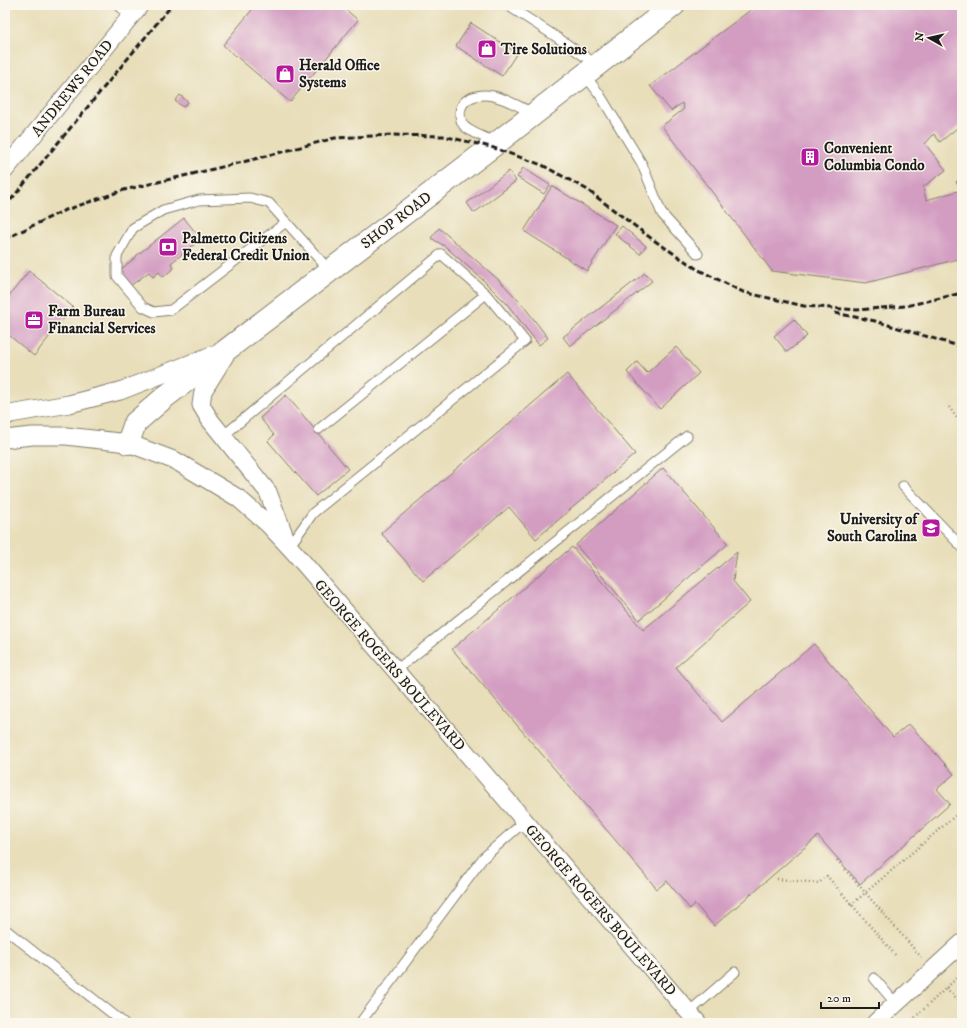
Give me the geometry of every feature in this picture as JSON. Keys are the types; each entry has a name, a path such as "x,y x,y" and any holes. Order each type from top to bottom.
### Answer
{"street":[{"name":"SHOP ROAD","path":"128,443 135,423 164,397 498,142 674,5"},
{"name":"ANDREWS ROAD","path":"5,170 136,10"},
{"path":"5,417 10,414 69,404 120,391 231,347"},
{"path":"231,347 203,391 201,405 210,420 268,492 289,547"},
{"name":"GEORGE ROGERS BOULEVARD","path":"5,439 32,436 66,436 128,443 176,461 238,498 268,524 289,547 694,1018"},
{"path":"875,1023 961,946"}],"lane":[{"path":"118,5 136,10"},
{"path":"507,5 558,38 591,70 600,94 642,164 662,214 698,254"},
{"path":"498,142 473,132 464,126 460,117 461,106 468,98 479,95 492,95 506,100 534,114"},
{"path":"286,222 191,293 171,310 154,312 143,307 117,276 117,256 123,242 133,228 163,210 199,200 250,198 269,203 330,271"},
{"path":"223,436 442,254 486,294 525,341 313,513 289,547"},
{"path":"319,429 486,294"},
{"path":"395,671 688,436"},
{"path":"904,486 962,547"},
{"path":"360,1023 483,858 525,821"},
{"path":"5,929 124,1023"},
{"path":"694,1018 735,972"},
{"path":"874,978 896,1004"}],"path":[{"path":"949,407 962,425"},
{"path":"851,905 962,810"},
{"path":"837,860 923,959"},
{"path":"777,880 819,883 827,876 897,957"},
{"path":"910,1023 962,973"},
{"path":"946,988 962,1004"}],"building":[{"name":"Herald Office Systems","path":"256,5 340,5 358,20 290,102 223,45"},
{"name":"Convenient Columbia Condo","path":"757,5 962,5 962,124 940,142 934,134 925,144 946,170 923,187 926,200 962,190 962,258 866,283 772,271 662,126 684,109 682,103 671,111 650,86"},
{"name":"Tire Solutions","path":"471,23 517,53 502,76 456,46"},
{"path":"180,95 188,102 183,107 175,101"},
{"path":"523,168 550,185 544,194 517,177"},
{"path":"509,171 516,181 474,213 467,203"},
{"name":"Convenient Columbia Condo","path":"962,178 962,190 956,182"},
{"path":"552,186 616,225 587,271 524,231"},
{"name":"Palmetto Citizens Federal Credit Union","path":"184,218 201,239 171,263 174,268 163,277 159,272 153,277 149,272 130,286 119,271"},
{"path":"622,226 646,246 640,254 615,234"},
{"path":"439,228 500,281 522,304 548,338 539,345 507,304 483,280 446,247 431,238"},
{"name":"Farm Bureau Financial Services","path":"29,271 73,307 34,356 5,332 5,301"},
{"path":"645,273 652,281 570,346 563,337"},
{"path":"794,319 807,336 787,352 774,336"},
{"path":"676,347 699,373 660,409 627,372 637,362 647,373"},
{"path":"567,374 635,454 536,539 509,507 423,581 381,533"},
{"path":"286,395 348,469 316,496 268,441 274,435 260,418"},
{"path":"663,468 728,544 639,620 576,545"},
{"path":"572,547 643,630 737,552 733,581 750,602 676,667 722,722 814,644 893,737 909,724 954,774 937,789 950,804 860,884 818,836 714,926 695,904 690,909 667,881 657,889 452,649"}],"railway":[{"path":"5,207 172,5"},
{"path":"5,239 63,211 124,190 243,162 335,138 392,135 443,136 491,147 542,165 586,189 652,239 697,269 743,292 804,306 857,310 906,306 962,293"},
{"path":"835,313 875,321 962,347"}],"place":[{"name":"Tire Solutions","path":"487,49"},
{"name":"Herald Office Systems","path":"285,74"},
{"name":"Convenient Columbia Condo","path":"810,157"},
{"name":"Palmetto Citizens Federal Credit Union","path":"168,247"},
{"name":"Farm Bureau Financial Services","path":"34,320"},
{"name":"University of South Carolina","path":"931,528"}]}
